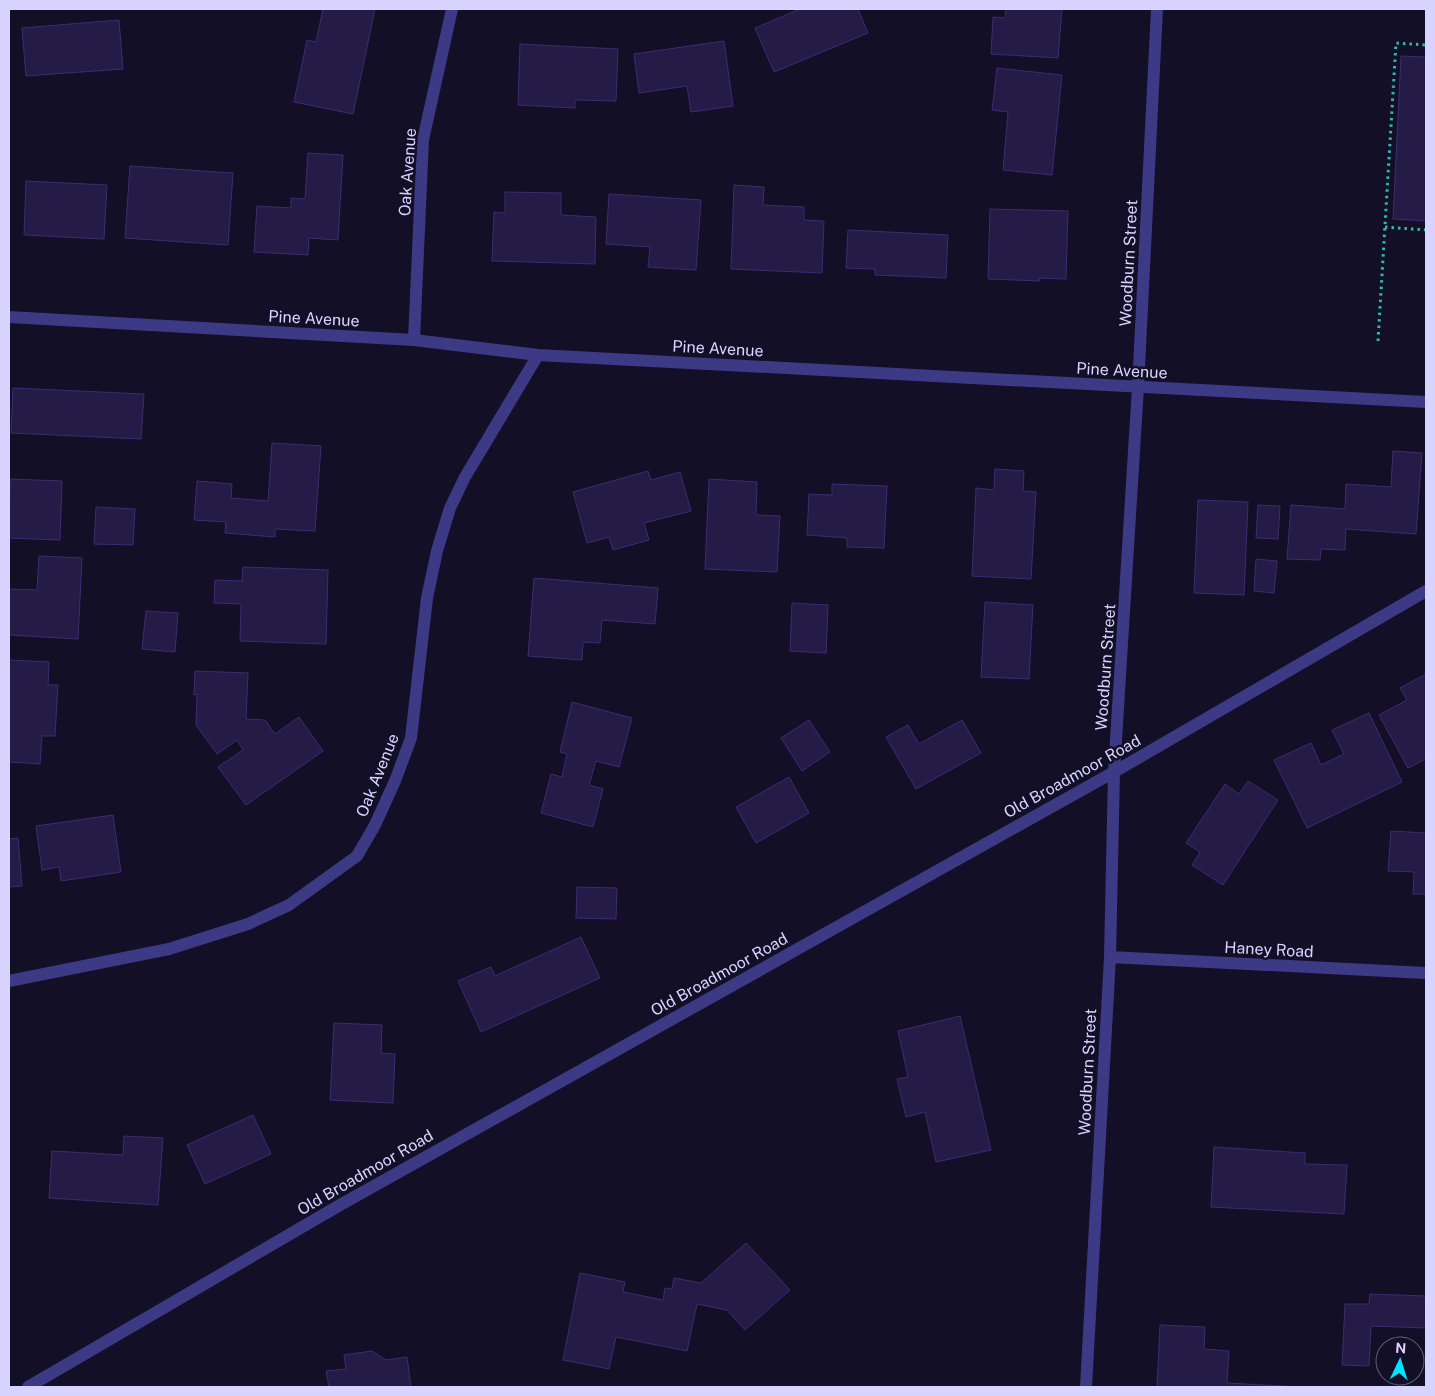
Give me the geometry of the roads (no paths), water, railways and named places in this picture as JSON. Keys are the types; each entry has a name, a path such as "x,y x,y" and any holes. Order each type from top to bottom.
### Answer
{"street":[{"name":"Oak Avenue","path":"414,340 423,140 452,9"},
{"name":"Woodburn Street","path":"1086,1387 1110,957 1114,772 1138,387 1156,9"},
{"name":"Pine Avenue","path":"9,317 414,340 538,355 1426,402"},
{"name":"Oak Avenue","path":"9,981 169,949 248,924 289,905 357,856 375,825 395,781 411,738 427,598 437,551 450,508 465,477 538,355"},
{"name":"Old Broadmoor Road","path":"28,1387 340,1205 1114,772 1426,591"},
{"name":"Haney Road","path":"1110,957 1426,973"}]}
